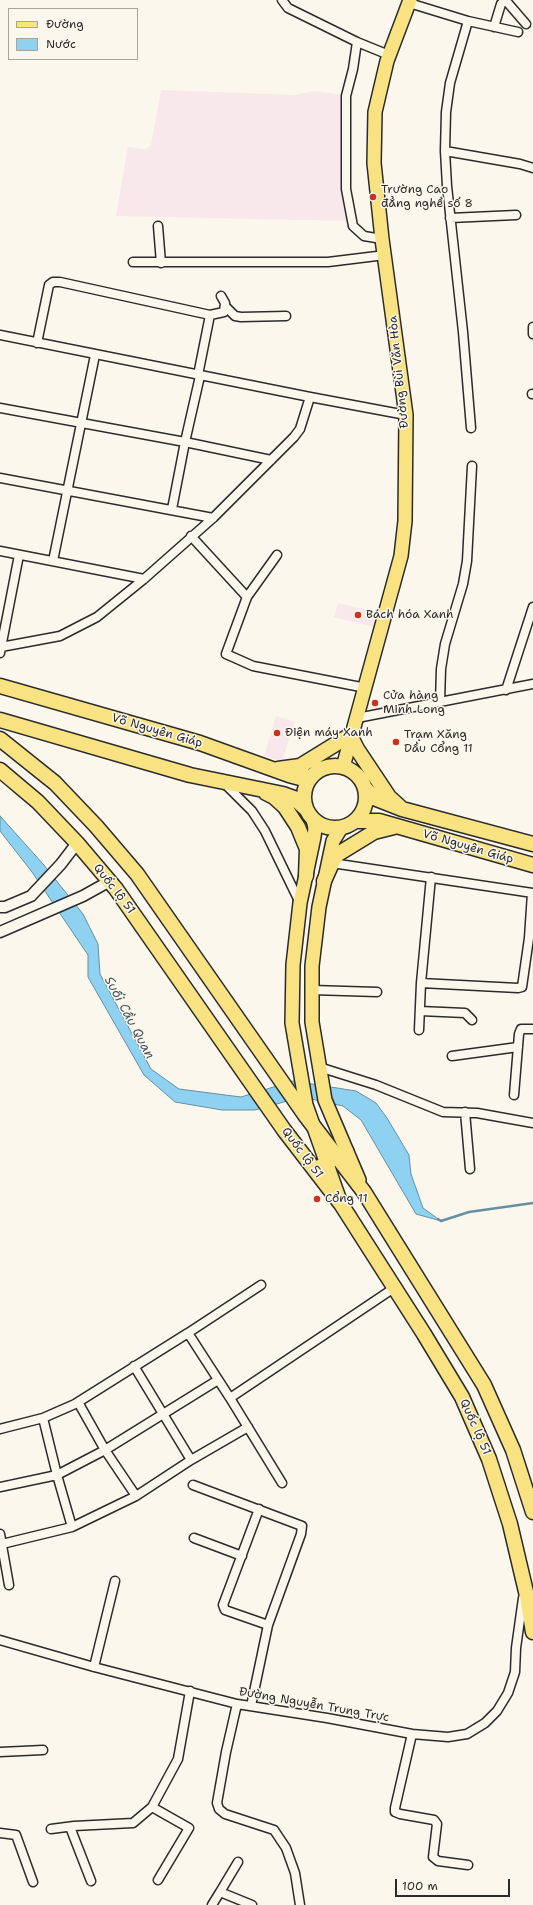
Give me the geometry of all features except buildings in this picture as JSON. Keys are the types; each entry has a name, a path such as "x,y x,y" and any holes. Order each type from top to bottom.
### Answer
{"highway":[{"name":"Võ Nguyên Giáp","path":"0,686 200,744 300,778 312,776"},
{"path":"0,720 190,775 283,794 294,798 310,814 321,825 330,828 341,828 355,821 364,809 366,799 365,788 360,779 353,772 343,767 332,766 323,769 312,776 304,791 304,801 310,814"},
{"path":"272,768 288,769 300,766 352,736 389,797 402,809"},
{"name":"Quốc lộ 51","path":"0,739 55,783 96,826 137,874 275,1072 306,1110 331,1160 341,1204 462,1398 490,1460 510,1524 533,1632"},
{"name":"Quốc lộ 51","path":"0,770 38,802 77,843 110,881 284,1130 331,1160 364,1192 484,1385 513,1450 533,1512"},
{"path":"251,787 274,797 292,816 308,848 306,876"},
{"name":"Võ Nguyên Giáp","path":"365,788 374,798 402,809 533,844"},
{"name":"Võ Nguyên Giáp","path":"355,821 379,821 533,865"},
{"path":"324,881 332,862 338,854 374,832 386,828 398,827"}],"main road":[{"name":"Đường Bùi Văn Hòa","path":"343,767 366,688 401,556 405,522 406,415 382,240 374,163 375,112 389,55 410,1"},
{"path":"306,1110 292,1023 293,965 300,903 315,828 310,814"},
{"path":"331,1160 326,1100 312,1022 312,966 319,906 324,881 333,841 341,828"}],"street":[{"path":"282,0 288,8 357,42 389,55"},
{"path":"410,1 468,21 518,32"},
{"path":"494,27 501,4 503,2 507,2 526,24"},
{"path":"468,21 450,83 446,112 445,151 450,218 463,332 471,428"},
{"path":"357,42 353,69 346,96 346,189 353,226 364,236 382,240"},
{"path":"445,151 520,164 533,168"},
{"path":"450,218 516,215"},
{"path":"158,226 161,262"},
{"path":"133,262 328,262 385,254"},
{"path":"37,343 49,285 53,282 67,283 210,315 224,312 226,308"},
{"path":"221,296 226,308 235,316 286,316"},
{"path":"172,510 210,315"},
{"path":"533,327 533,334"},
{"path":"0,335 199,376 406,415"},
{"path":"53,561 95,354"},
{"path":"19,555 4,610 0,650 60,636 97,617 144,579 213,518 300,429 310,397"},
{"path":"0,408 185,442 271,460"},
{"path":"440,702 441,669 445,644 463,584 467,561 472,466"},
{"path":"0,478 213,518"},
{"path":"191,536 247,597"},
{"path":"0,551 144,579"},
{"path":"277,555 247,597 226,654 254,666 366,688"},
{"path":"506,690 533,606"},
{"path":"357,718 533,684"},
{"path":"223,782 252,811 261,824 300,903"},
{"path":"0,907 5,907 31,896 61,864 77,843"},
{"path":"332,862 532,893 522,987 421,983"},
{"path":"419,1030 421,983 431,877"},
{"path":"0,932 83,896 110,881"},
{"path":"312,990 377,992"},
{"path":"420,1011 461,1012 467,1014 472,1020"},
{"path":"514,1095 521,1029 533,1029"},
{"path":"452,1056 518,1047"},
{"path":"320,1070 376,1085 440,1111 500,1116 533,1123"},
{"path":"465,1112 470,1169"},
{"path":"0,1429 43,1418 78,1402 261,1285"},
{"path":"230,1398 394,1288"},
{"path":"188,1333 282,1483"},
{"path":"134,1366 164,1412 191,1460"},
{"path":"0,1487 57,1475 105,1450 164,1412 218,1380"},
{"path":"78,1402 105,1450 136,1496"},
{"path":"43,1418 72,1527"},
{"path":"2,1544 72,1527 136,1496 191,1460 248,1427"},
{"path":"193,1485 302,1526 301,1534 268,1625 251,1706"},
{"path":"259,1510 223,1605 225,1610 268,1625"},
{"path":"0,1534 9,1585"},
{"path":"194,1538 242,1556"},
{"path":"94,1668 115,1581"},
{"name":"Đường Nguyễn Trung Trực","path":"0,1640 94,1668 238,1704 327,1718 412,1734 448,1736 467,1734 485,1723 497,1711 508,1694 515,1672 516,1648 525,1590"},
{"path":"51,1829 70,1826 133,1823 152,1807 178,1759 190,1691"},
{"path":"238,1704 226,1752 217,1803 219,1809 225,1814 274,1830 286,1848 295,1873 300,1905"},
{"path":"412,1734 395,1812 434,1820 437,1824 433,1857 438,1860 468,1864"},
{"path":"0,1752 42,1750"},
{"path":"152,1807 189,1828 158,1880"},
{"path":"70,1826 91,1881"},
{"path":"0,1833 16,1835 33,1882"},
{"path":"212,1905 238,1862"},
{"path":"220,1892 252,1905"}],"shaded area":[{"path":"161,90 293,95 315,91 343,95 349,221 116,216 128,147 146,149 151,145"},
{"name":"Bách hóa Xanh","path":"338,603 381,613 377,628 334,617"},
{"name":"Điện máy Xanh","path":"276,716 295,722 282,761 264,756"}],"water":[{"name":"Suối Cầu Quan","path":"0,816 43,864 83,914 98,944 100,974 151,1069 179,1089 241,1097 293,1081 356,1091 376,1103 387,1118 409,1155 411,1174 423,1208 441,1221 416,1214 361,1120 343,1106 302,1097 255,1110 222,1110 175,1102 144,1075 88,977 88,955 32,872 0,831"}],"waterway":[{"name":"Suối Cầu Quan","path":"438,1219 441,1221 469,1212 533,1203"}],"place":[{"name":"Trường Cao đẳng nghề số 8","path":"373,197"},
{"name":"Bách hóa Xanh","path":"358,615"},
{"name":"Cửa hàng Minh Long","path":"375,703"},
{"name":"Điện máy Xanh","path":"277,733"},
{"name":"Trạm Xăng Dầu Cổng 11","path":"396,742"},
{"name":"Cổng 11","path":"317,1199"}]}
